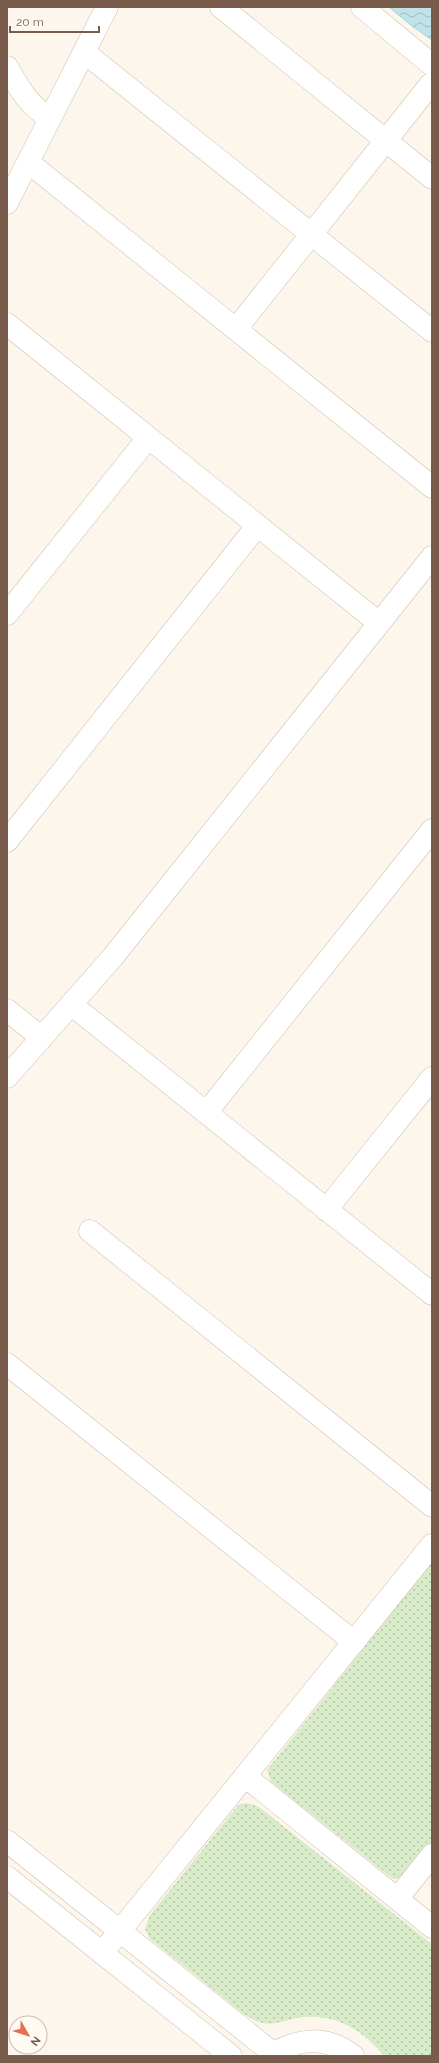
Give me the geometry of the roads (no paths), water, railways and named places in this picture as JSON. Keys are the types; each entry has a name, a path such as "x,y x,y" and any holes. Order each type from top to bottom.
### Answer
{"street":[{"path":"7,203 107,7"},
{"path":"221,7 432,178"},
{"path":"236,329 386,140 431,75 362,7"},
{"path":"84,52 432,331"},
{"path":"7,67 25,98 40,112 50,118"},
{"path":"28,162 432,486"},
{"path":"7,324 379,623"},
{"path":"11,602 148,438"},
{"path":"7,842 257,526"},
{"path":"7,1077 112,958 432,557"},
{"path":"206,1113 432,830"},
{"path":"72,1005 432,1294"},
{"path":"7,1010 42,1038"},
{"path":"326,1210 432,1078"},
{"path":"90,1231 432,1506"},
{"path":"7,1364 354,1642"},
{"path":"102,1954 432,1545"},
{"path":"245,1776 432,1928"},
{"path":"7,1841 272,2055 295,2043 309,2040 336,2046 353,2056"},
{"path":"396,1899 432,1855"},
{"path":"7,1877 231,2056"}],"water":[{"path":"389,7 432,7 432,40 412,26"}]}
